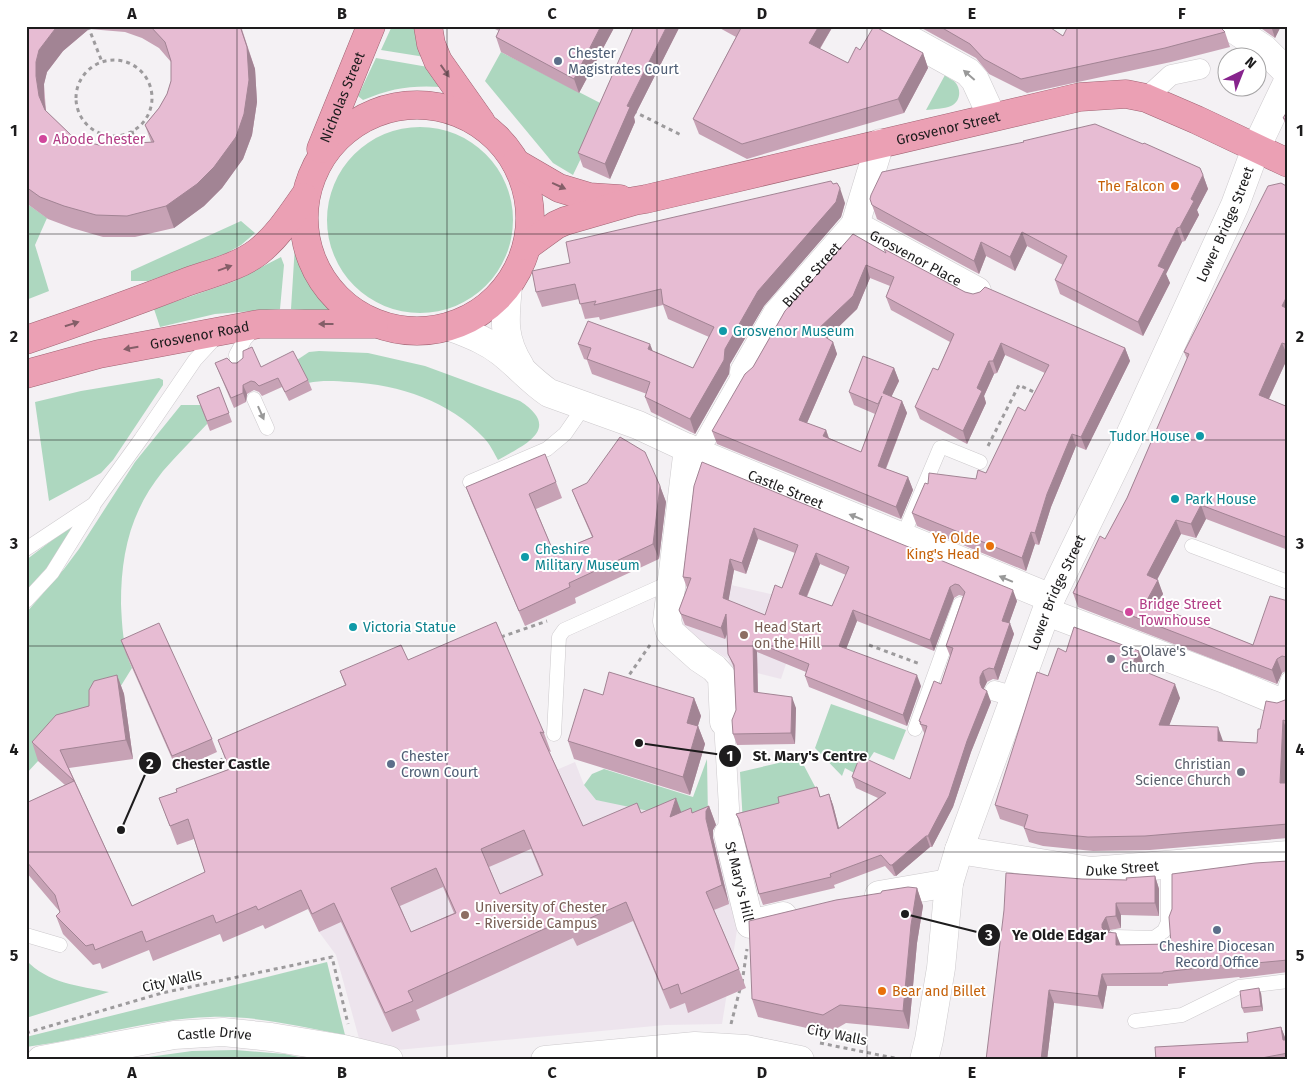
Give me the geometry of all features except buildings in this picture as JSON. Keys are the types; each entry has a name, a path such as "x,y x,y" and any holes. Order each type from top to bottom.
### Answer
{"highway":[{"name":"Nicholas Street","path":"314,167 371,26"},
{"path":"304,197 304,236 310,259 325,286 348,309 375,324 400,331 426,332 451,327 483,311 508,286 520,267 527,246 531,218 527,189 516,163 502,143 484,126 438,61 431,44 428,26"},
{"name":"Grosvenor Street","path":"527,246 556,225 634,201 1080,97 1126,94 1146,98 1288,163"},
{"path":"26,340 97,316 235,264 257,253 285,225 304,197 314,167 333,140 359,120 389,107 422,104 454,111 484,126"},
{"name":"Grosvenor Street","path":"516,163 559,188 589,197 634,201"},
{"name":"Grosvenor Road","path":"26,374 99,354 259,324 375,324"}],"street":[{"path":"885,26 968,72 975,80 992,117"},
{"path":"1229,26 1264,49 1288,73"},
{"path":"1146,98 1171,75 1200,69"},
{"name":"Lower Bridge Street","path":"924,1060 941,968 949,883 1005,694 1129,437 1235,205 1256,148 1288,81"},
{"name":"Bunce Street","path":"693,451 744,372 777,314 855,225 880,143"},
{"name":"Grosvenor Place","path":"855,225 977,291"},
{"name":"Castle Street","path":"508,286 505,328 508,343 525,374"},
{"name":"Castle Street","path":"451,327 500,351 536,384 549,393 638,425 693,451 903,536 1049,605 1227,680 1284,690"},
{"path":"670,632 667,621 671,582 693,451"},
{"name":"St Mary's Hill","path":"670,632 698,658 714,668 722,677 729,808 728,834 750,924"},
{"name":"Duke Street","path":"959,850 1091,871 1288,855"},
{"path":"856,900 949,883"},
{"path":"750,924 808,911"},
{"name":"Castle Drive","path":"41,1060 174,1035 223,1032 271,1037 389,1060"},
{"path":"544,1060 695,1046 806,1050"}],"lane":[{"path":"238,364 236,355 245,339 259,324"},
{"path":"26,601 52,573 94,504 136,447 195,360 222,330"},
{"path":"254,399 267,428"},
{"path":"470,482 547,449 565,434 585,405"},
{"path":"903,536 940,448 944,447 980,462"},
{"path":"26,548 94,504"},
{"path":"1192,546 1288,582"},
{"path":"554,734 559,637 564,630 671,582"},
{"path":"915,729 960,604"},
{"path":"1115,937 1154,938 1164,931 1168,922 1168,864"},
{"path":"26,934 60,945"},
{"path":"1135,1021 1182,1015 1239,987 1288,981"}],"path":[{"path":"88,26 102,62"},
{"path":"625,26 638,33"},
{"path":"124,61 143,73 149,83 152,94 151,105 141,125 132,131 120,135 107,135 95,131 86,123 79,112 76,100 77,88 82,76 102,62 124,61"},
{"path":"631,110 681,135"},
{"path":"132,131 138,149"},
{"path":"980,462 1019,385 1044,397"},
{"path":"499,637 550,620"},
{"path":"624,682 661,630 670,632"},
{"path":"869,645 936,670"},
{"path":"219,760 235,753"},
{"name":"St Mary's Hill","path":"730,1025 744,976 750,924"},
{"name":"City Walls","path":"26,1033 162,993 332,957 355,1052"},
{"name":"City Walls","path":"806,1050 897,1058"}],"shaded area":[{"name":"Head Start on the Hill","path":"731,585 779,596 786,664 781,679 757,673 732,671 728,659 698,640 682,624 686,588 729,595"},
{"name":"University of Chester - Riverside Campus","path":"575,762 584,785 596,800 708,817 739,918 722,1024 665,1025 397,1050 360,1042 336,955 319,932 304,900 461,811"}],"green space":[{"path":"392,26 419,26 425,57 381,50"},
{"path":"501,52 606,106 573,175 553,163 485,81"},
{"path":"376,58 428,67 443,87 421,86 402,88 363,100 358,96"},
{"path":"945,75 957,85 959,89 958,99 948,107 926,110"},
{"path":"420,127 438,129 455,134 472,143 486,154 497,168 506,185 511,202 513,220 511,238 506,255 497,272 486,286 472,297 455,306 438,311 420,313 402,311 385,306 368,297 354,286 343,272 334,255 329,238 327,220 329,202 334,185 343,168 354,154 368,143 385,134 402,129"},
{"path":"26,203 47,218 35,245 49,291 26,300"},
{"path":"241,221 255,233 241,245 227,253 148,281 131,281 131,271"},
{"path":"295,245 310,280 332,312 291,309"},
{"path":"281,257 284,265 280,309 215,314 160,327 154,309 235,281"},
{"path":"309,352 368,353 425,366 520,401 532,411 538,420 539,428 528,442 498,460 486,440 470,425 455,414 423,397 405,391 369,384 329,381 308,383 297,360"},
{"path":"159,378 163,380 163,385 113,460 101,473 49,501 35,402 81,391"},
{"path":"181,405 201,405 208,423 163,471 152,486 135,518 130,534 123,568 121,604 125,645 132,668 114,697 63,734 26,774 26,613 79,549 135,462"},
{"path":"76,522 51,563 26,591 26,560"},
{"path":"831,704 906,730 894,760 874,752 864,767 856,774 845,768 842,776 815,748"},
{"path":"800,758 821,798 743,824 740,772"},
{"path":"707,759 708,817 668,815 596,800 584,785 592,774 604,769 693,797"},
{"path":"26,960 34,968 54,979 109,992 26,1018"},
{"path":"327,962 345,1035 261,1020 210,1017 164,1021 26,1047 26,1037"},
{"path":"235,1050 285,1054 313,1060 127,1060 192,1051"}],"place":[{"name":"Chester Magistrates Court","path":"558,61"},
{"name":"Abode Chester","path":"43,139"},
{"name":"The Falcon","path":"1175,186"},
{"name":"Grosvenor Museum","path":"723,331"},
{"name":"Tudor House","path":"1200,436"},
{"name":"Park House","path":"1175,499"},
{"name":"Ye Olde King's Head","path":"990,546"},
{"name":"Cheshire Military Museum","path":"525,557"},
{"name":"Bridge Street Townhouse","path":"1129,612"},
{"name":"Victoria Statue","path":"353,627"},
{"name":"Head Start on the Hill","path":"744,635"},
{"name":"St. Olave's Church","path":"1111,659"},
{"name":"St. Mary's Centre","path":"639,743"},
{"name":"Chester Crown Court","path":"391,764"},
{"name":"Christian Science Church","path":"1241,772"},
{"name":"Chester Castle","path":"121,830"},
{"name":"Ye Olde Edgar","path":"905,914"},
{"name":"University of Chester - Riverside Campus","path":"465,915"},
{"name":"Cheshire Diocesan Record Office","path":"1217,930"},
{"name":"Bear and Billet","path":"882,991"}]}
